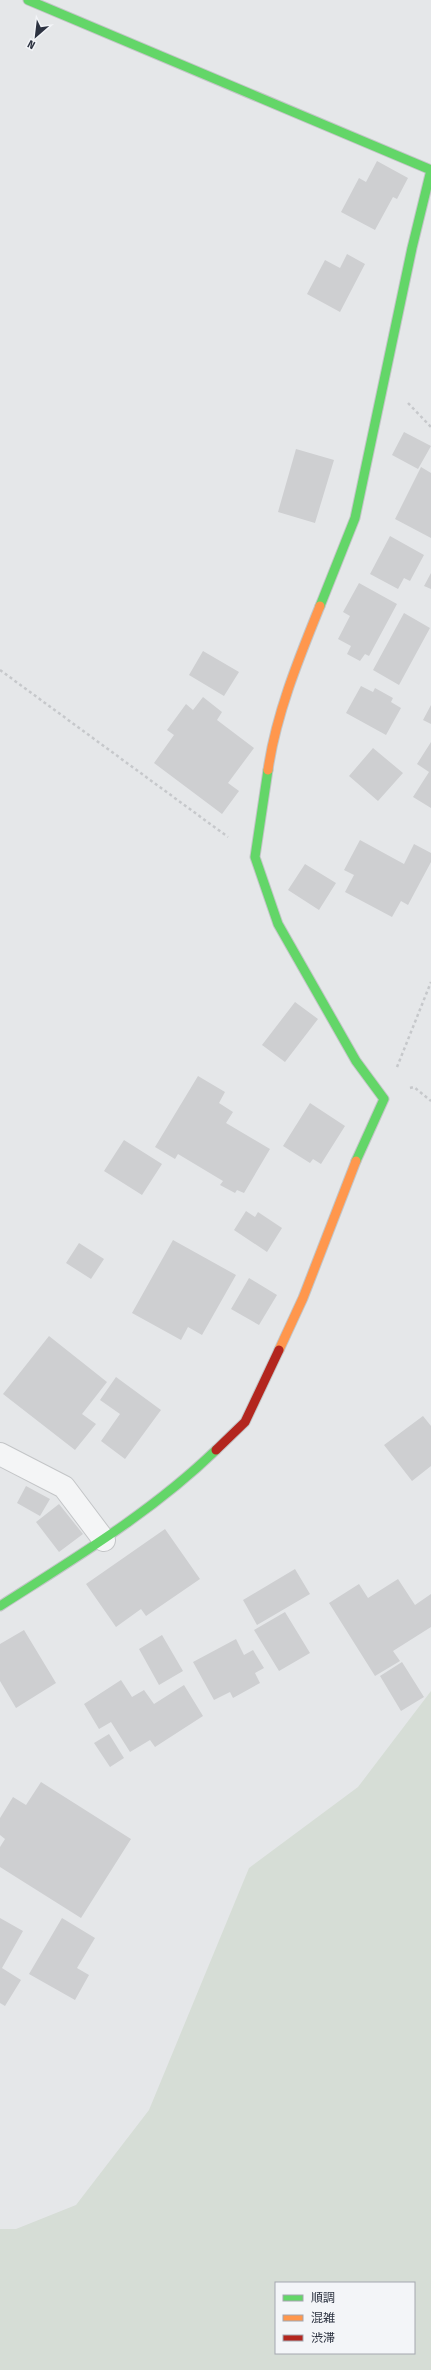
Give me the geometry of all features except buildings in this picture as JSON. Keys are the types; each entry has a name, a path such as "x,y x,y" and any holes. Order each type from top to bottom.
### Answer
{"street":[{"path":"0,1606 104,1540 188,1477 245,1422 303,1298 351,1173 384,1099 356,1061 278,924 255,856 271,746 303,647 355,518 412,248 431,170 28,0"},
{"path":"0,1454 64,1487 104,1540"}],"path":[{"path":"0,670 255,856"},
{"path":"384,1099 431,982"}],"shaded area":[{"path":"431,1691 431,2370 0,2370 0,2229 16,2229 76,2205 149,2110 249,1868 358,1787"}],"traffic: fast":[{"path":"28,0 431,170"},
{"path":"320,606 355,518 412,248 431,170"},
{"path":"268,770 255,857 278,924 356,1061 384,1099 356,1161"},
{"path":"0,1606 84,1552 139,1514 166,1494 216,1450"}],"traffic: slow":[{"path":"268,770 282,707 296,666 320,606"},
{"path":"279,1350 303,1298 356,1161"}],"traffic: jam":[{"path":"216,1450 245,1422 279,1350"}]}
